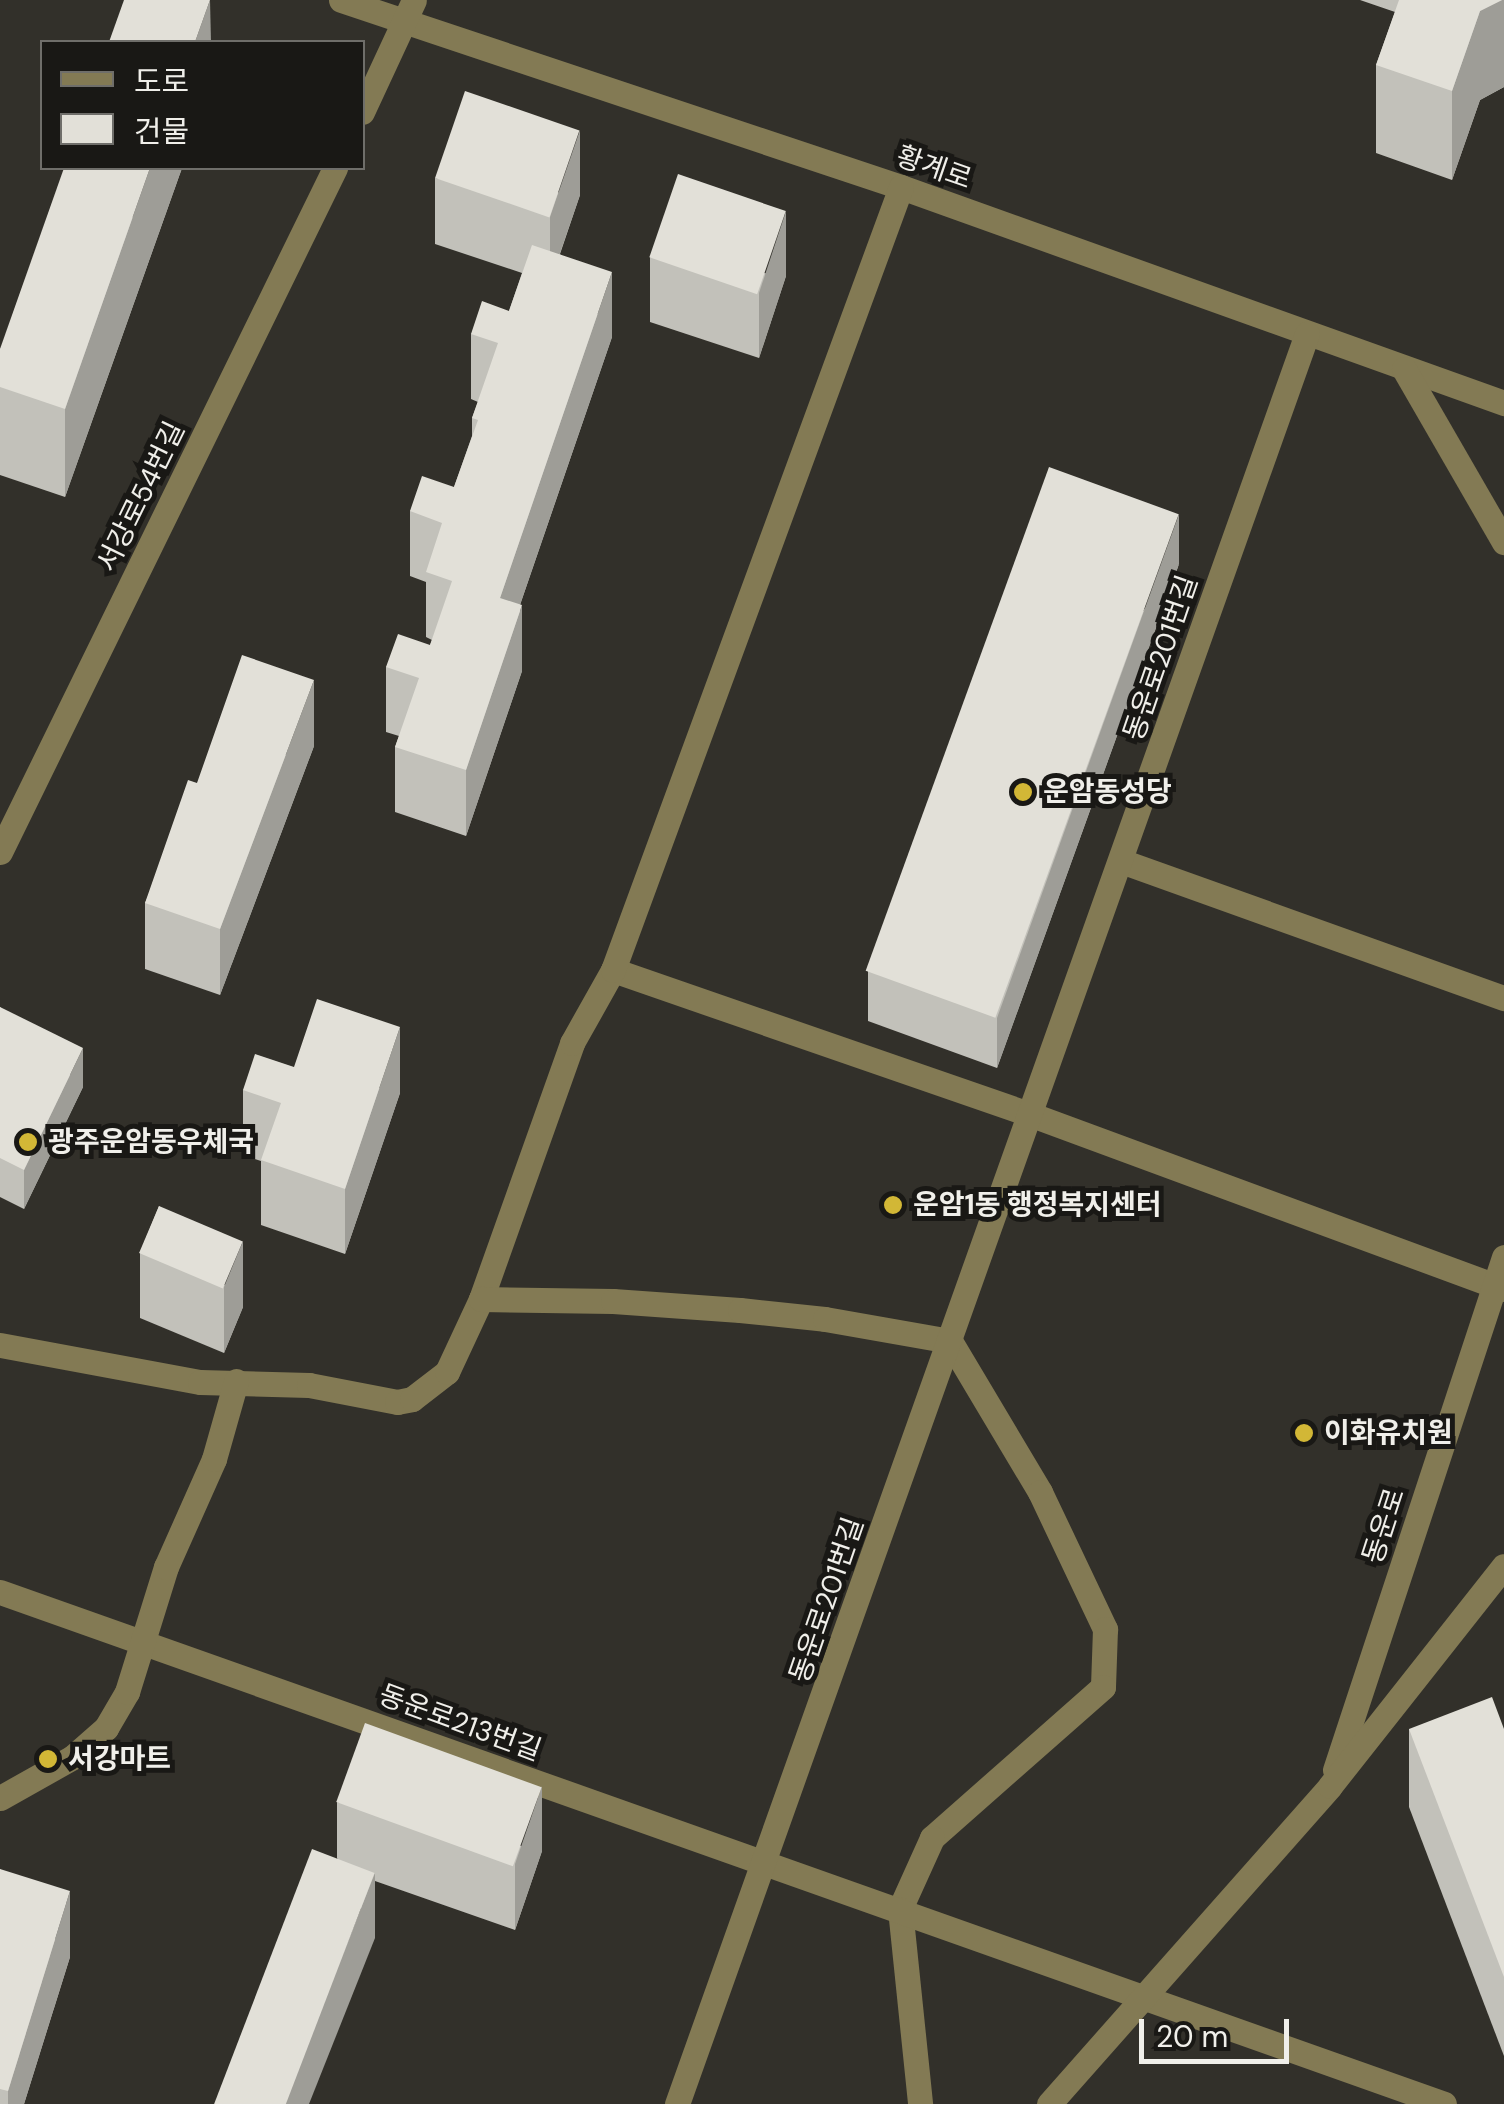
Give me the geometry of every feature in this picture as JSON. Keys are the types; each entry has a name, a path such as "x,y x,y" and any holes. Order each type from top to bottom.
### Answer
{"street":[{"name":"황계로","path":"341,0 410,12 1504,403"},
{"path":"365,106 410,12"},
{"name":"서강로54번길","path":"0,852 334,170"},
{"path":"0,1345 200,1382 309,1386 397,1402 412,1399 447,1372 480,1299 572,1043 613,970 901,188"},
{"name":"동운로201번길","path":"677,2104 766,1864 1307,334"},
{"path":"1404,369 1504,542"},
{"path":"1121,861 1504,998"},
{"path":"613,970 1032,1115 1499,1287"},
{"name":"동운로","path":"1330,1786 1499,1287 1504,1258"},
{"path":"480,1299 613,1301 740,1310 825,1319 950,1341 1040,1492 1105,1628 1103,1686 932,1838 900,1909 920,2104"},
{"path":"0,1798 73,1757 106,1728 126,1692 182,1525 214,1459 236,1381"},
{"name":"동운로","path":"1049,2104 1330,1786 1504,1566"},
{"name":"동운로213번길","path":"0,1592 1144,1994 1444,2104"}],"building":[{"path":"124,0 210,0 196,40 110,40"},
{"path":"1399,0 1502,0 1480,11 1452,91 1376,65"},
{"path":"465,91 579,130 549,217 435,178"},
{"path":"63,170 149,170 65,409 0,387 0,349"},
{"path":"678,174 786,211 757,294 649,257"},
{"path":"532,245 612,272 500,598 522,605 466,770 395,747 419,678 386,667 398,634 430,645 452,581 426,572 442,523 410,511 422,476 454,487 478,420 472,418 498,343 471,334 482,301 509,311"},
{"name":"운암동성당","path":"1049,467 1179,514 995,1018 866,971"},
{"path":"242,655 314,680 220,929 145,903 188,780 197,783"},
{"path":"317,999 400,1027 345,1189 261,1160 281,1103 243,1090 255,1054 294,1067"},
{"name":"광주운암동우체국","path":"0,1007 83,1048 24,1170 0,1158"},
{"path":"159,1206 243,1242 223,1289 139,1253"},
{"path":"1492,1697 1504,1729 1504,1977 1409,1729"},
{"path":"365,1723 542,1787 513,1866 336,1802"},
{"path":"312,1849 375,1873 286,2104 214,2104"},
{"path":"0,1869 70,1891 8,2091 0,2089"}],"place":[{"name":"운암동성당","path":"1023,792"},
{"name":"광주운암동우체국","path":"28,1142"},
{"name":"운암1동 행정복지센터","path":"893,1205"},
{"name":"이화유치원","path":"1304,1433"},
{"name":"서강마트","path":"48,1759"}]}
